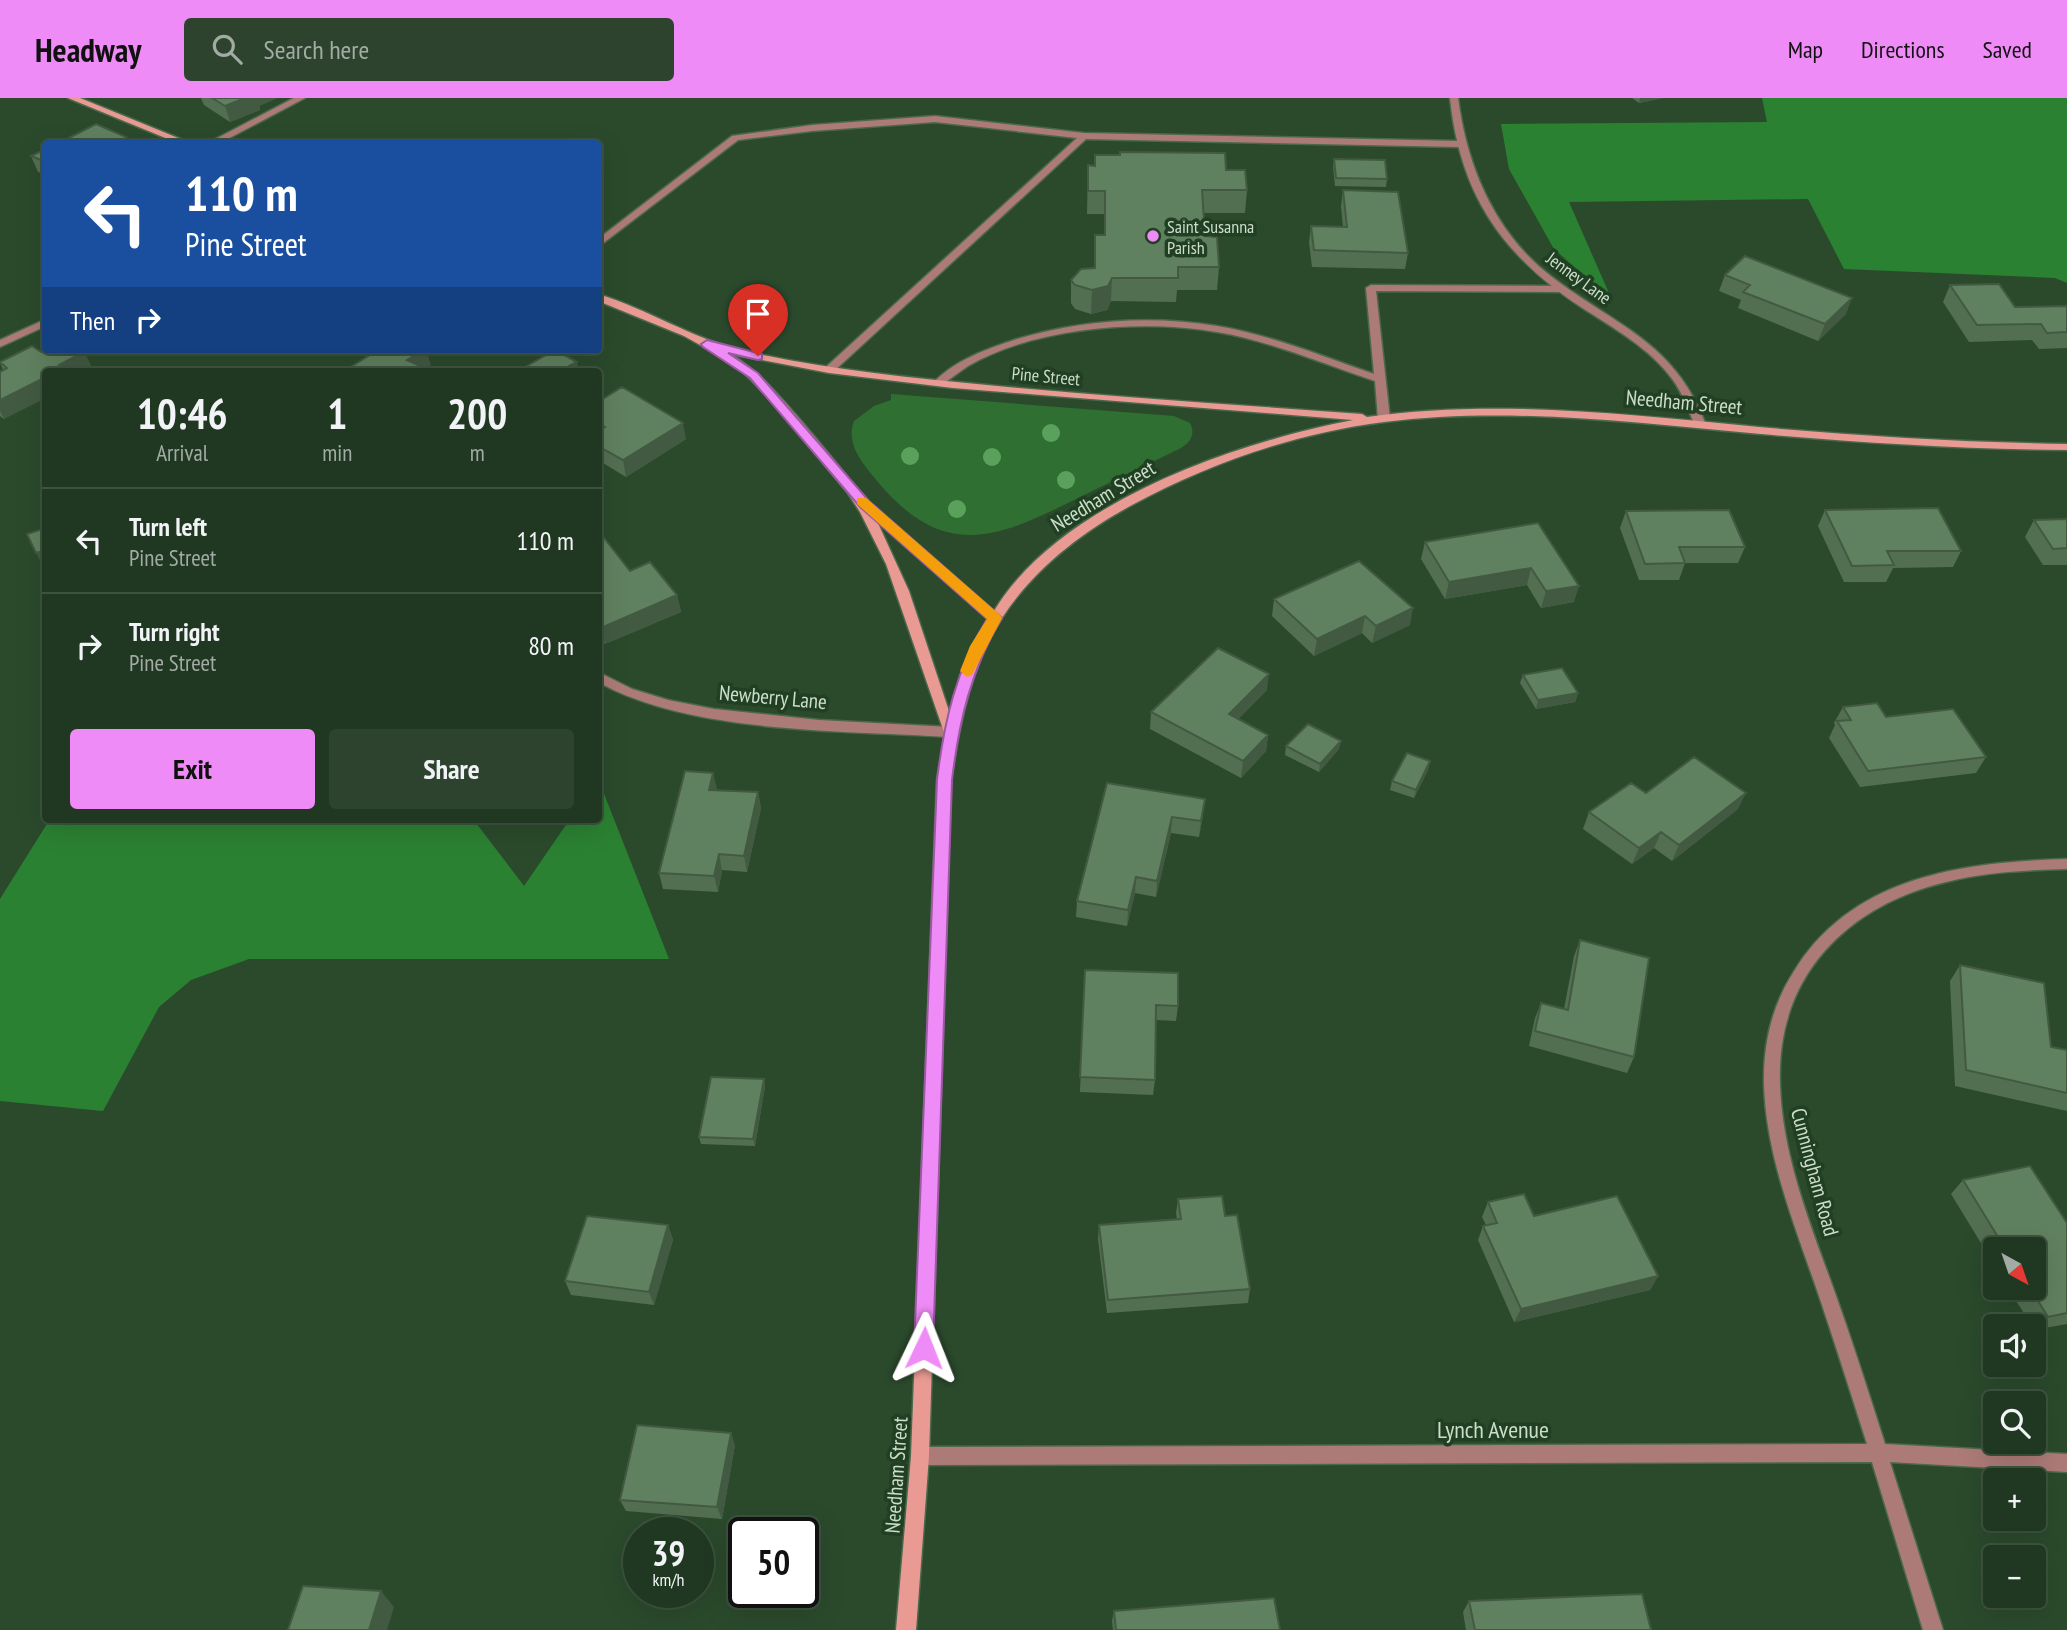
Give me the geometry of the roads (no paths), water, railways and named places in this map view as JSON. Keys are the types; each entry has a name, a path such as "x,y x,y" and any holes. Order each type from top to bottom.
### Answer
{"main road":[{"path":"72,98 179,140"},
{"name":"Pine Street","path":"602,299 707,344 740,364 767,388 854,494 875,529 891,566 950,733"},
{"name":"Pine Street","path":"707,344 830,369 938,383 1051,395 1384,419"},
{"name":"Needham Street","path":"906,1630 920,1456 944,780 950,733 965,676 978,646 1018,586 1048,555 1120,506 1191,472 1261,447 1384,419 1514,412 1603,416 1908,443 2067,447"},
{"name":"Pine Street","path":"854,494 995,618"}],"street":[{"path":"218,140 301,98"},
{"name":"Jenney Lane","path":"1454,98 1460,144 1480,195 1517,248 1530,263 1562,289 1636,339 1670,368 1691,396 1700,425"},
{"path":"602,241 735,138 883,121 936,119 1084,135 1460,144"},
{"path":"830,369 1084,135"},
{"path":"1384,419 1371,288 1562,289"},
{"path":"0,344 42,325"},
{"path":"938,383 976,357 1022,340 1077,329 1168,325 1217,328 1241,334 1380,379"},
{"name":"Newberry Lane","path":"602,678 626,692 694,710 950,733"},
{"name":"Cunningham Road","path":"1933,1630 1879,1453 1789,1177 1772,1097 1776,1033 1784,1005 1811,956 1853,913 1880,898 1941,877 2015,866 2067,864"},
{"name":"Lynch Avenue","path":"920,1456 1879,1453 2067,1463"}],"place":[{"name":"Saint Susanna Parish","path":"1153,236"}]}
